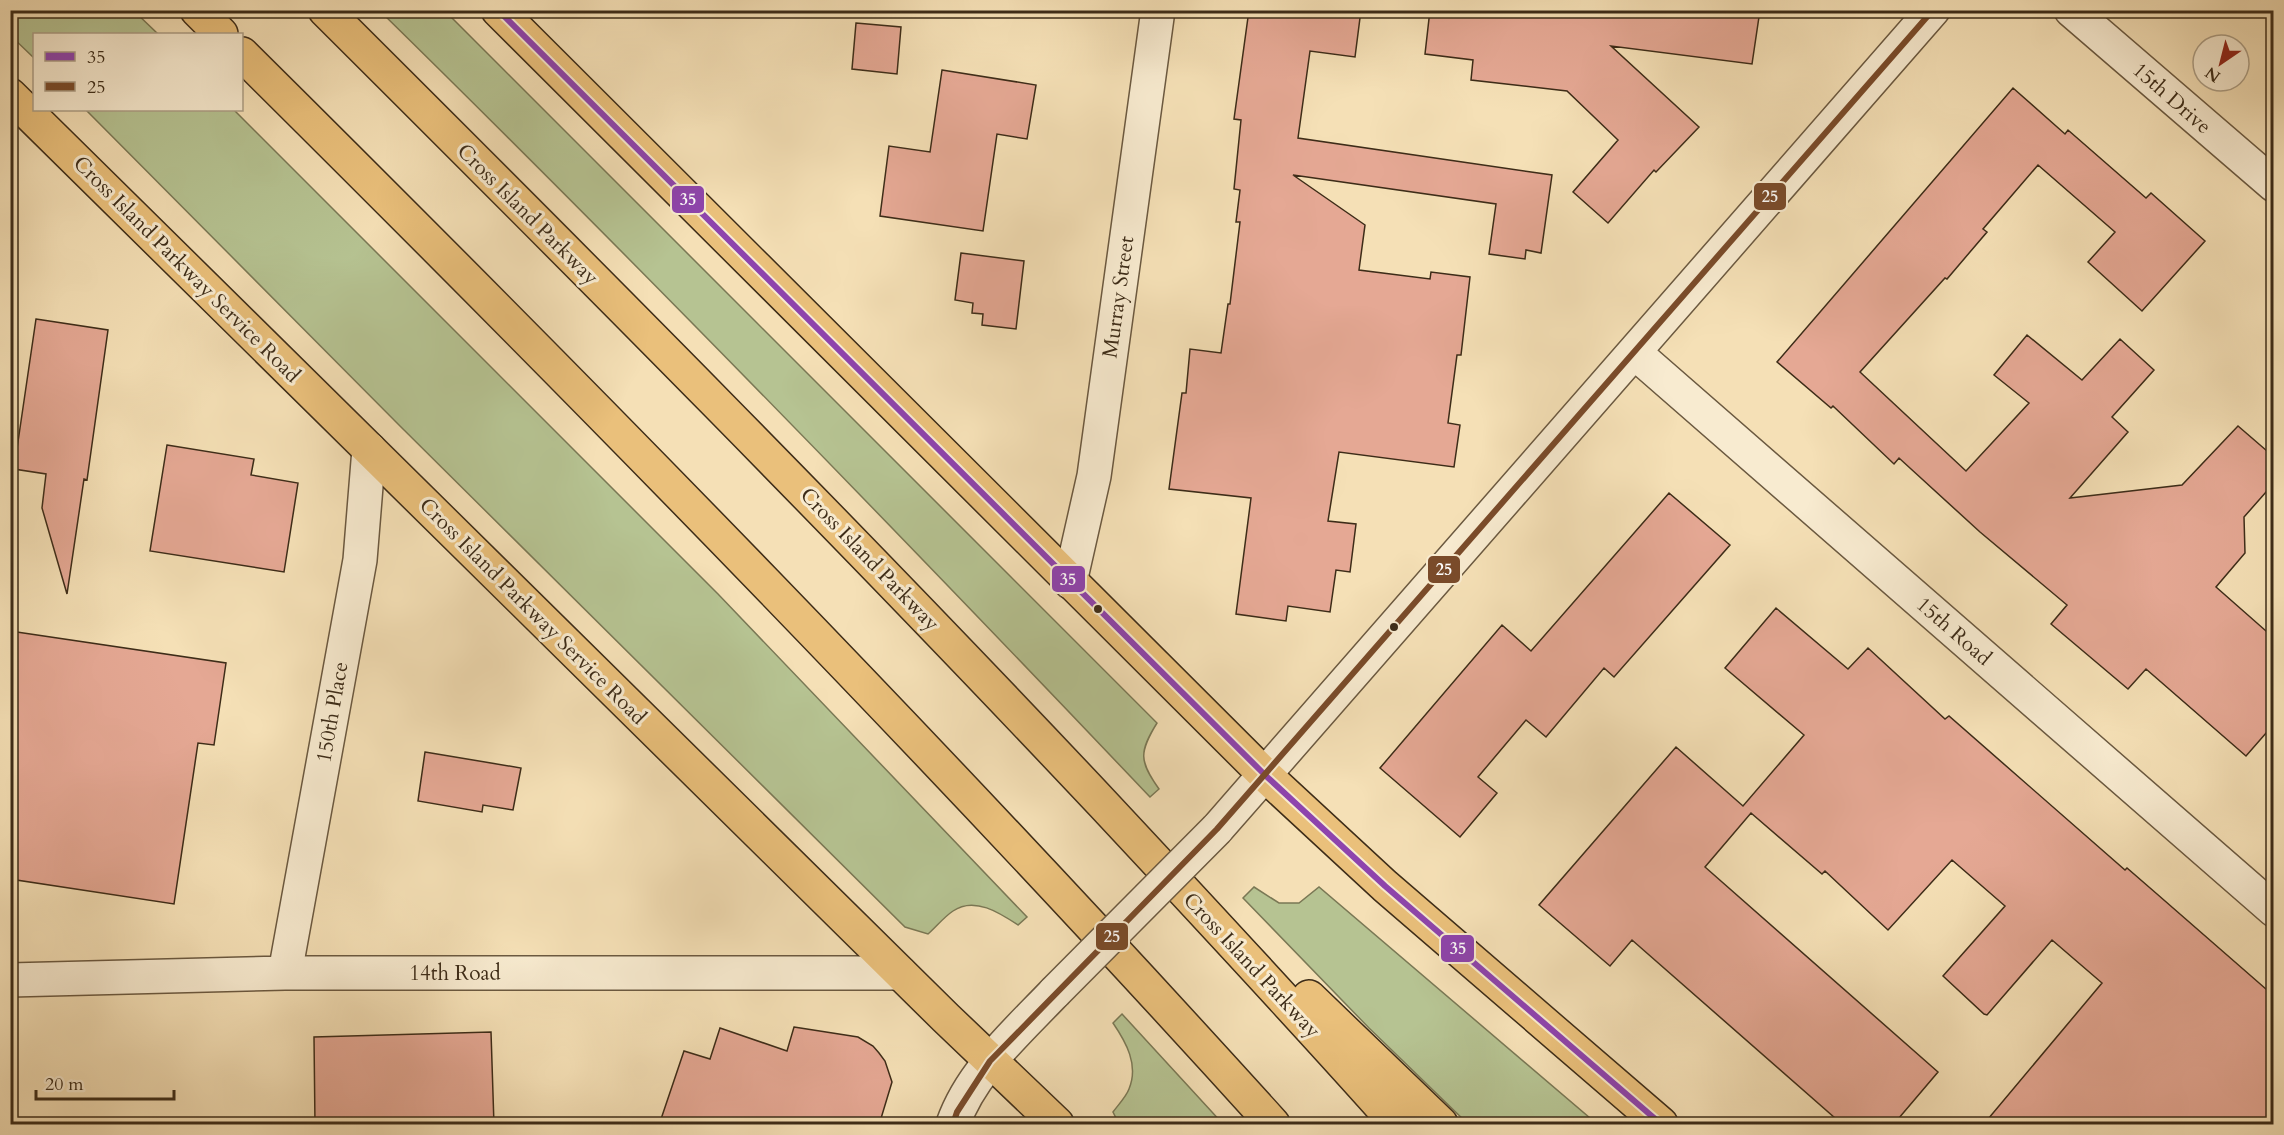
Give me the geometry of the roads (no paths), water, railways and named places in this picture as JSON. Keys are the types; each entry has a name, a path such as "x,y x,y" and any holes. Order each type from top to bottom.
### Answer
{"main road":[{"path":"197,10 220,33"},
{"name":"Cross Island Parkway","path":"325,10 745,431 927,618 1256,970 1397,1125"},
{"path":"498,10 1265,775 1434,929 1661,1125"},
{"path":"243,55 851,669 1190,1031 1273,1125"},
{"name":"Cross Island Parkway Service Road","path":"10,95 990,1061 1058,1125"},
{"path":"1039,737 1441,1125"}],"street":[{"name":"Murray Street","path":"1070,582 1094,476 1158,10"},
{"path":"953,1125 957,1112 990,1061 1217,829 1933,10"},
{"name":"15th Drive","path":"2071,10 2274,185"},
{"name":"15th Road","path":"1634,352 2274,910"},
{"name":"150th Place","path":"285,973 360,560 369,449"},
{"name":"14th Road","path":"10,980 285,973 900,972"}]}
